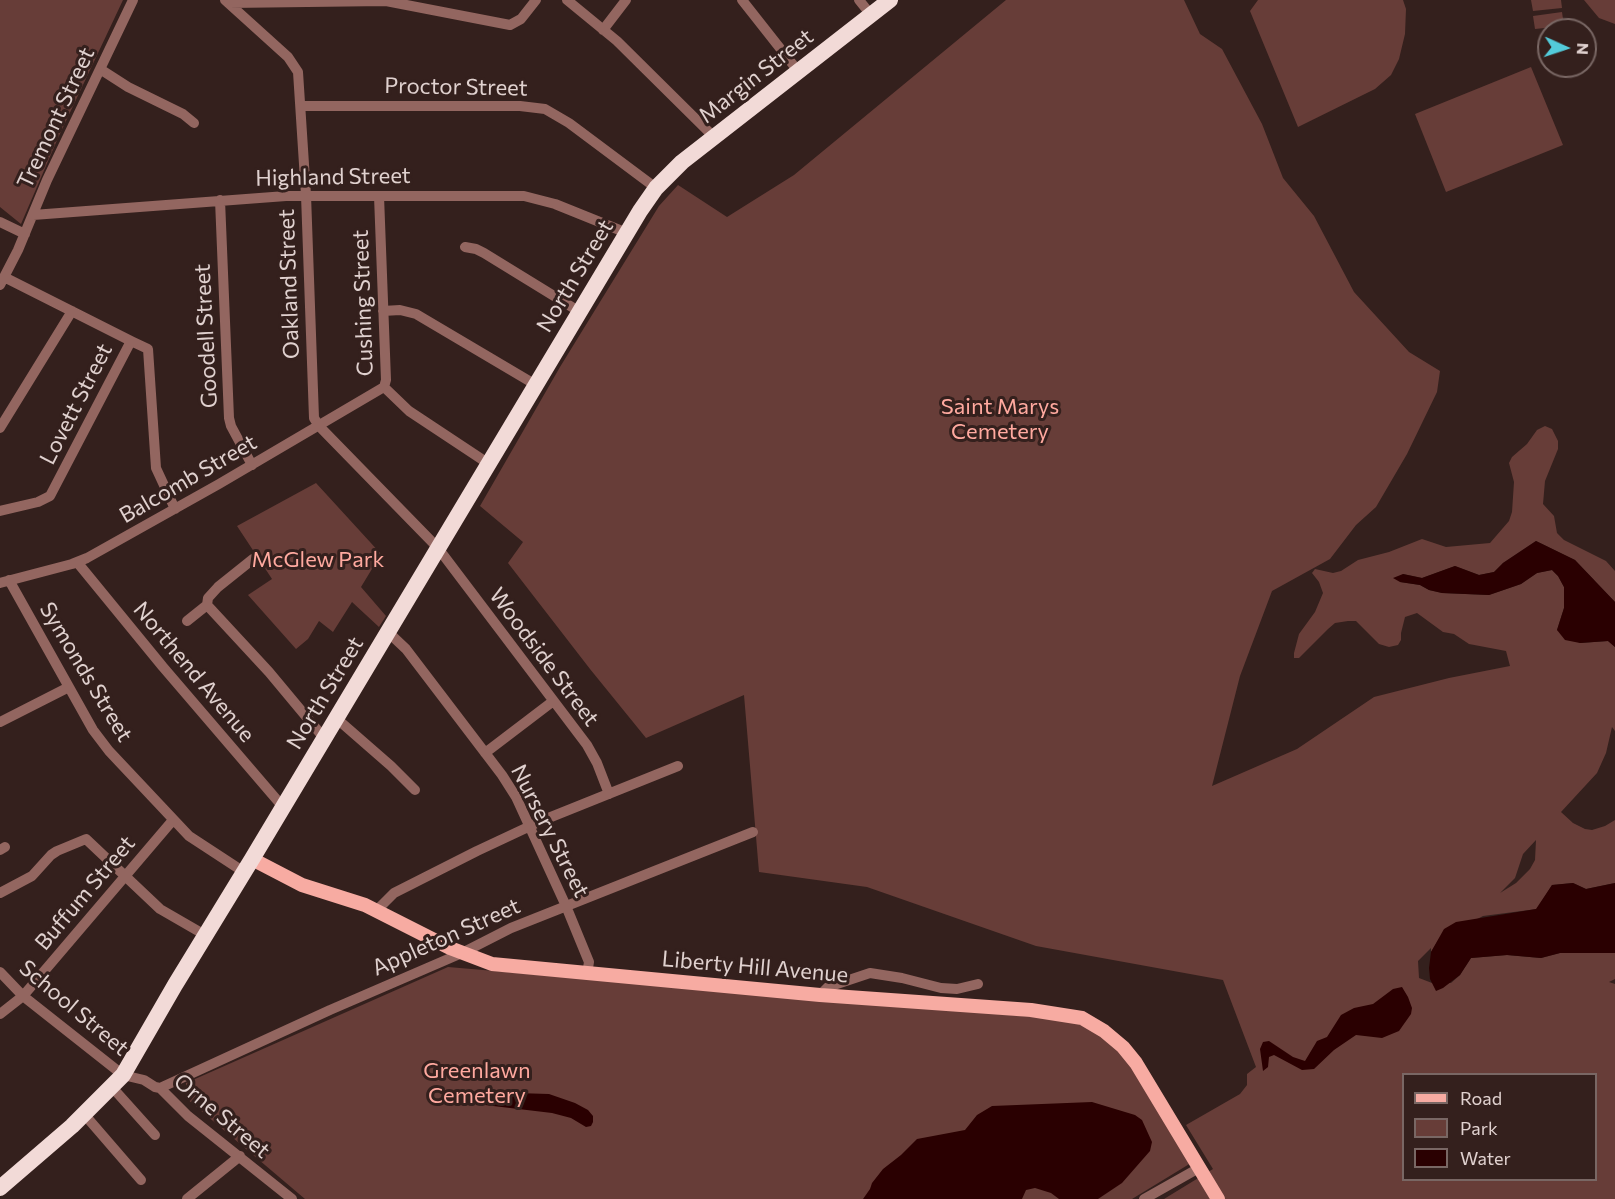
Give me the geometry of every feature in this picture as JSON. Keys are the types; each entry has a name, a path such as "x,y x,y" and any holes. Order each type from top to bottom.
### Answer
{"highway":[{"name":"Margin Street","path":"655,190 682,162 890,0"},
{"name":"North Street","path":"0,1188 84,1114 117,1080 655,190"}],"main road":[{"name":"Liberty Hill Avenue","path":"248,865 365,905 482,962 502,966 820,995 1031,1010 1067,1015 1092,1023 1123,1047 1136,1064 1218,1199"}],"street":[{"name":"Tremont Street","path":"2,281 25,234 46,180 133,0"},
{"path":"227,2 344,0 398,2 510,25 521,19 536,0"},
{"path":"567,0 603,30 715,138"},
{"path":"603,30 626,0"},
{"path":"742,0 798,71"},
{"path":"858,0 871,15"},
{"name":"Oakland Street","path":"227,2 296,67 301,106 306,195 312,400 314,418 319,426"},
{"path":"100,69 129,87 183,114 194,123"},
{"name":"Proctor Street","path":"301,106 520,106 545,109 563,119 655,190"},
{"name":"Highland Street","path":"33,215 306,195 534,197 627,233"},
{"name":"Cushing Street","path":"379,196 386,380 384,387 409,411 489,464"},
{"name":"Goodell Street","path":"220,200 230,418 231,426 252,465"},
{"path":"0,222 25,234"},
{"path":"465,247 484,253 580,312"},
{"name":"Lovett Street","path":"0,511 30,505 50,496 130,340 72,311 2,281"},
{"path":"383,311 400,310 416,314 536,385"},
{"path":"0,428 72,311"},
{"path":"130,340 148,349 156,468 175,509"},
{"name":"Balcomb Street","path":"4,581 77,562 117,542 384,387"},
{"path":"319,426 438,548"},
{"name":"Woodside Street","path":"438,548 593,755 609,794"},
{"path":"187,621 207,605 208,598 218,587 253,559"},
{"name":"Northend Avenue","path":"77,562 283,807"},
{"name":"Symonds Street","path":"4,581 93,730 109,751 189,836 248,865"},
{"path":"207,605 324,738"},
{"name":"Nursery Street","path":"388,632 406,649 516,796 589,962 588,974"},
{"path":"0,722 69,687"},
{"path":"485,753 552,702"},
{"path":"336,718 415,790"},
{"path":"376,911 394,893 529,827 678,766"},
{"name":"Buffum Street","path":"0,1014 23,996 173,820"},
{"name":"Appleton Street","path":"160,1088 330,1010 462,953 512,928 753,832"},
{"path":"0,893 32,876 57,851 86,839 160,909 205,935"},
{"name":"School Street","path":"0,972 23,996 117,1080"},
{"path":"820,995 828,987 870,973 941,988 978,984"},
{"path":"117,1080 155,1135"},
{"name":"Orne Street","path":"117,1080 144,1080 160,1088 188,1116 292,1199"},
{"path":"84,1114 141,1180"},
{"path":"187,1199 240,1156"},
{"path":"1144,1199 1199,1168"}],"green space":[{"path":"0,0 123,0 58,138 21,224 0,207"},
{"name":"Saint Marys Cemetery","path":"1006,0 1184,0 1200,34 1222,49 1262,124 1283,178 1314,216 1354,292 1409,352 1440,371 1437,392 1407,454 1376,507 1356,525 1330,559 1272,591 1240,676 1212,786 1297,749 1374,697 1449,678 1510,666 1506,651 1469,644 1454,634 1443,632 1417,613 1405,617 1398,645 1389,647 1379,644 1356,621 1348,621 1335,623 1299,658 1294,658 1294,653 1299,634 1315,612 1323,593 1312,573 1315,569 1333,573 1341,571 1358,560 1389,552 1422,539 1446,547 1490,543 1509,521 1512,512 1514,482 1509,463 1512,457 1527,444 1537,430 1545,426 1552,429 1558,441 1558,449 1545,481 1543,504 1554,516 1557,533 1564,540 1606,561 1615,571 1615,602 1575,560 1536,541 1503,563 1494,572 1479,575 1455,566 1422,578 1403,574 1400,582 1420,585 1442,593 1489,595 1521,584 1537,573 1552,570 1564,587 1564,608 1557,630 1580,643 1608,641 1615,647 1615,731 1612,727 1606,753 1597,773 1561,812 1573,823 1585,829 1592,830 1615,820 1615,883 1586,889 1573,883 1552,885 1537,909 1483,916 1439,939 1431,952 1431,948 1418,961 1419,978 1432,983 1451,983 1460,975 1471,958 1507,955 1541,958 1560,953 1615,953 1615,979 1609,982 1615,984 1615,1199 1164,1199 1213,1169 1186,1125 1240,1094 1247,1085 1247,1074 1256,1067 1223,980 1036,946 867,887 759,872 744,695 646,738 508,563 523,542 480,506 560,367 659,206 678,185 727,217 794,175","holes":["1536,840 1535,860 1530,869 1516,883 1500,893 1515,878 1523,854"]},
{"path":"1258,0 1403,0 1406,9 1405,34 1399,59 1391,75 1375,89 1298,127 1250,11"},
{"path":"1531,0 1561,0 1562,8 1533,11"},
{"path":"1584,0 1615,0 1615,24 1599,18"},
{"path":"1562,12 1563,18 1537,18 1537,29 1535,29 1533,16"},
{"path":"1531,67 1563,145 1446,192 1415,114"},
{"name":"McGlew Park","path":"316,483 381,554 361,587 386,616 379,627 352,602 333,632 319,621 308,639 296,649 248,595 272,579 237,526"},
{"name":"Greenlawn Cemetery","path":"448,967 1068,1020 1100,1032 1124,1054 1191,1163 1132,1199 305,1199 186,1098 186,1083"}],"water":[{"path":"1536,541 1575,560 1615,602 1615,647 1608,641 1580,643 1565,640 1557,630 1564,608 1564,587 1552,570 1537,573 1521,584 1489,595 1442,593 1393,578 1403,574 1422,578 1455,566 1479,575 1494,572 1503,563"},
{"path":"1573,883 1586,889 1615,883 1615,953 1560,953 1541,958 1507,955 1471,958 1460,975 1436,991 1430,979 1431,952 1444,929 1456,922 1536,909 1552,885"},
{"path":"1402,987 1412,1008 1411,1014 1399,1031 1382,1038 1356,1035 1334,1050 1314,1069 1302,1070 1274,1055 1269,1057 1268,1067 1263,1071 1260,1049 1263,1042 1269,1041 1293,1057 1305,1061 1317,1041 1327,1037 1341,1015 1354,1008 1373,1004 1393,989"},
{"path":"483,1092 549,1094 588,1110 593,1116 593,1122 591,1126 586,1127 571,1118 552,1113 485,1105 480,1102"},
{"path":"1092,1102 1135,1115 1142,1120 1152,1142 1150,1151 1122,1183 1098,1199 1059,1199 1051,1193 1035,1188 1026,1190 1022,1199 863,1199 883,1169 917,1139 965,1130 977,1115 992,1106"}]}
